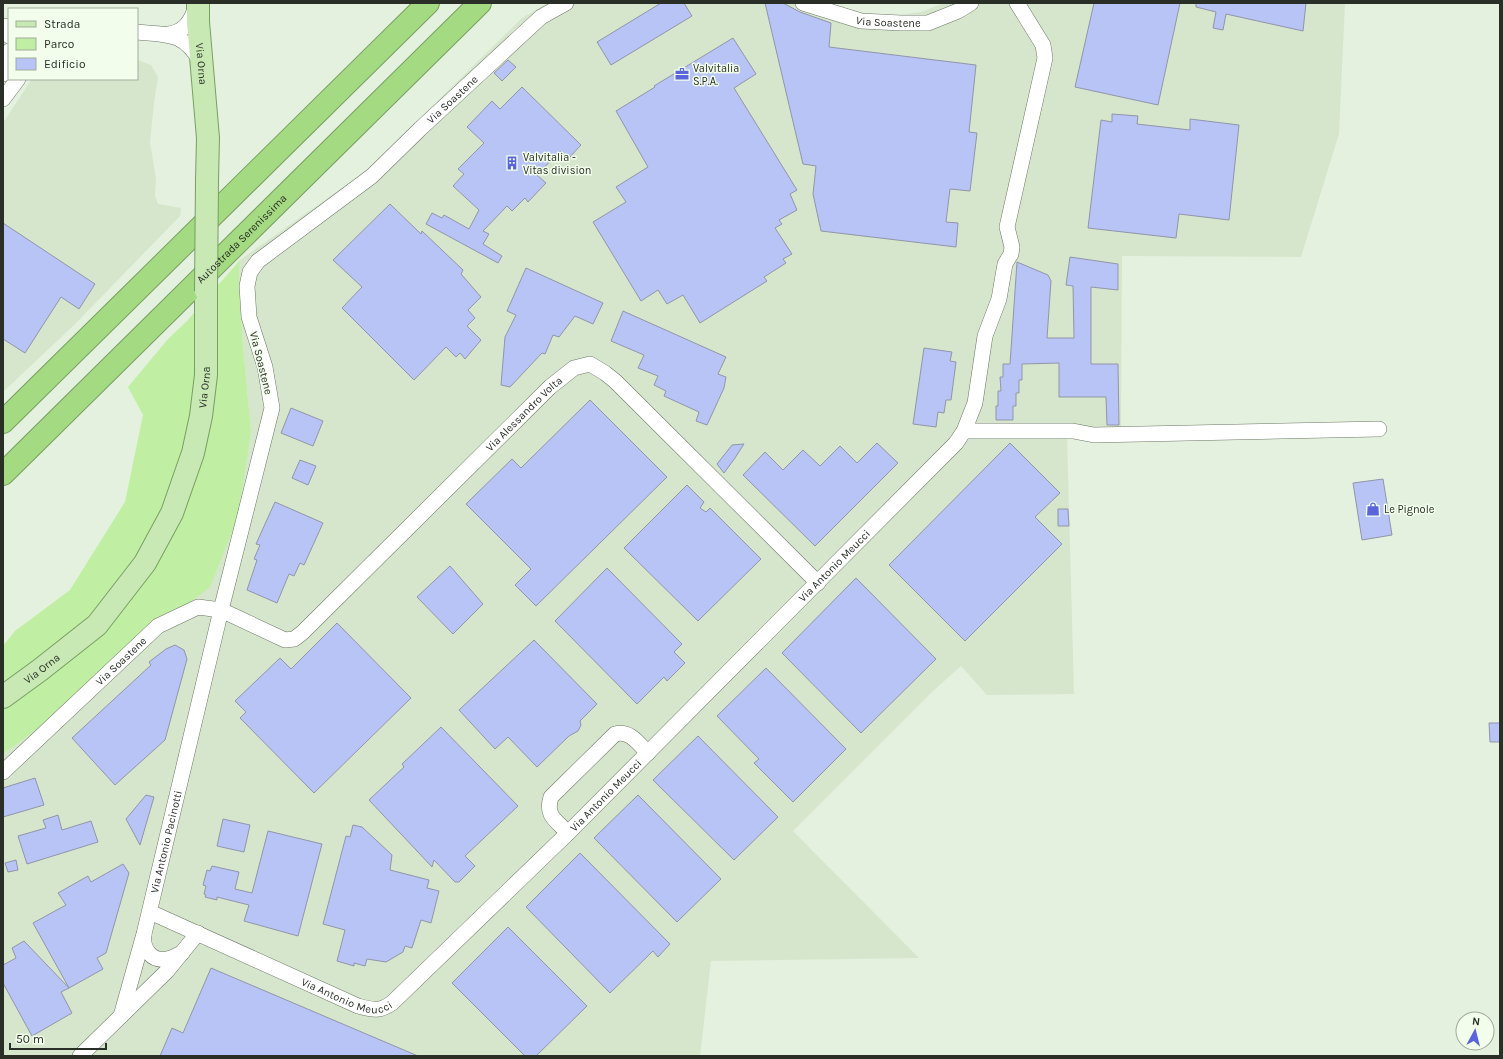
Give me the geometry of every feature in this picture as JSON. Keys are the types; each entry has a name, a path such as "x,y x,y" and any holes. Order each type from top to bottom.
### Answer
{"highway":[{"path":"3,422 428,3"},
{"name":"Autostrada Serenissima","path":"3,474 480,3"}],"main road":[{"name":"Via Orna","path":"3,697 97,625 145,563 172,512 193,453 201,416 206,375 208,138 198,22 198,3"}],"street":[{"path":"138,32 168,34 180,32 191,19 198,3"},
{"name":"Via Soastene","path":"3,772 158,626 198,607 221,610 272,408 265,367 249,316 247,286 250,272 258,261 372,176 420,129 541,17 566,3"},
{"name":"Via Soastene","path":"803,3 861,21 928,23 958,12 971,3"},
{"name":"Via Antonio Meucci","path":"150,912 358,1006 382,1010 392,1003 568,833 956,443 964,431 975,403 984,336 1000,299 1005,264 1011,254 1012,247 1007,227 1045,58 1043,45 1017,3"},
{"path":"168,34 178,38 188,45 202,63"},
{"path":"3,74 8,55"},
{"path":"3,90 10,80"},
{"path":"3,99 17,80"},
{"name":"Via Alessandro Volta","path":"221,610 285,640 294,638 302,633 550,387 574,368 590,364 615,381 818,583"},
{"path":"964,431 1073,431 1094,435 1379,429"},
{"name":"Via Antonio Pacinotti","path":"122,1016 150,912 221,610"},
{"path":"568,833 550,813 548,805 551,797 615,734 626,733 648,753"},
{"path":"80,1056 167,971 198,933"},
{"path":"144,934 143,941 145,948 154,957 167,959 182,953"}],"shaded area":[{"path":"547,3 799,3 850,16 889,16 921,12 944,3 1345,3 1339,134 1301,257 1122,256 1121,428 1067,434 1074,694 987,695 961,666 932,692 793,831 919,958 711,961 700,1056 3,1056 3,754 56,716 251,431 243,346 239,280 240,260 366,171 522,18"},
{"path":"138,60 151,65 158,77 150,142 156,179 155,196 158,204 181,208 180,216 75,324 3,392 3,123 31,80 138,80"}],"green space":[{"path":"240,260 239,280 243,346 251,431 238,517 210,587 117,658 56,716 3,754 3,646 15,631 70,590 125,502 143,415 128,387 168,339 187,321"}],"building":[{"path":"661,3 684,3 692,16 611,65 597,42"},
{"path":"765,3 783,3 800,12 831,23 829,47 976,65 969,132 977,133 970,191 950,189 946,222 958,223 956,247 821,231 813,194 816,166 803,164"},
{"path":"1094,3 1180,3 1158,105 1075,87"},
{"path":"1196,3 1306,3 1303,31 1226,14 1223,30 1213,28 1216,12 1196,7"},
{"path":"733,38 756,74 734,88 797,190 790,194 797,210 779,220 782,224 775,228 792,254 783,259 786,263 764,277 767,281 700,323 683,295 667,304 658,290 641,301 593,222 626,202 616,187 648,167 616,111"},
{"path":"508,60 516,67 502,81 494,73"},
{"name":"Valvitalia - Vitas division","path":"522,87 581,145 568,159 560,151 537,175 546,183 528,202 525,198 512,211 507,206 483,231 489,234 483,244 502,256 498,263 426,224 432,213 442,218 444,215 469,229 479,210 453,186 464,174 458,169 484,143 467,127 492,101 500,109"},
{"path":"1112,114 1138,116 1137,124 1190,130 1190,119 1239,125 1229,220 1179,214 1176,238 1088,228 1101,120 1112,122"},
{"path":"390,204 421,234 422,231 463,270 461,274 481,297 468,310 475,318 467,326 481,340 465,359 460,353 456,357 446,347 414,380 342,308 362,287 333,260"},
{"path":"3,223 95,284 79,309 61,297 25,353 3,339"},
{"path":"1070,257 1118,264 1118,290 1091,287 1091,364 1118,364 1119,425 1107,425 1106,397 1059,397 1059,363 1022,364 1022,380 1019,380 1019,393 1016,393 1016,406 1013,406 1013,420 996,420 996,406 998,406 998,391 1001,391 1000,377 1003,377 1003,364 1010,364 1017,262 1048,275 1051,281 1047,338 1074,338 1073,286 1066,285"},
{"path":"526,268 603,303 593,324 575,316 559,337 553,335 545,354 542,353 510,387 501,385 505,337 516,315 507,311"},
{"path":"623,311 726,357 718,374 726,377 724,388 707,425 696,421 699,412 664,396 666,391 654,385 658,376 638,368 644,355 611,341"},
{"path":"924,348 952,352 950,361 956,362 951,400 946,400 944,413 938,412 936,427 913,424"},
{"path":"590,400 667,477 536,606 515,585 531,569 466,504 512,459 521,468"},
{"path":"291,408 323,421 313,446 281,433"},
{"path":"877,443 898,463 815,546 743,475 765,452 783,470 803,450 820,466 840,446 857,463"},
{"path":"1010,443 1060,493 1035,517 1062,544 965,641 889,565"},
{"path":"744,444 724,473 717,464 732,445"},
{"path":"300,460 316,466 308,485 292,478"},
{"name":"Le Pignole","path":"1383,479 1392,535 1362,540 1353,483"},
{"path":"687,485 704,502 700,508 706,512 710,508 761,559 698,621 624,548"},
{"path":"275,502 323,523 304,565 300,563 294,576 289,574 277,603 247,590 257,560 254,559 260,545 256,544"},
{"path":"1058,509 1068,509 1069,526 1058,526"},
{"path":"450,566 483,604 453,634 417,597"},
{"path":"607,568 682,644 674,652 685,663 667,681 664,677 637,704 555,621"},
{"path":"856,578 936,659 861,733 782,653"},
{"path":"337,623 411,698 314,793 240,718 246,712 235,701 280,658 291,669"},
{"path":"534,640 597,704 580,721 581,725 578,731 569,736 537,767 508,737 495,749 459,710"},
{"path":"175,645 184,650 187,659 165,740 115,785 72,738 151,665 149,662 166,649"},
{"path":"766,668 846,749 793,802 754,763 759,759 717,716"},
{"path":"1489,723 1500,723 1500,742 1490,742"},
{"path":"441,727 518,806 465,856 475,866 459,882 455,882 434,860 432,867 369,800 404,767 402,764"},
{"path":"698,736 778,817 734,860 653,780"},
{"path":"35,778 44,805 3,817 3,788"},
{"path":"146,795 154,797 140,845 126,819"},
{"path":"638,795 721,879 677,922 594,838"},
{"path":"58,815 62,830 91,821 98,842 27,864 18,836 46,828 43,820"},
{"path":"223,819 250,825 244,852 217,846"},
{"path":"353,825 362,827 392,855 390,870 429,880 427,888 439,891 431,923 421,920 412,948 405,946 403,952 386,962 367,959 365,966 354,963 354,966 337,961 345,930 323,924 346,836 350,837"},
{"path":"268,831 322,844 298,936 244,921 249,905 217,897 217,900 205,897 206,895 204,894 206,886 203,885 207,870 210,871 212,866 239,872 235,889 252,893"},
{"path":"580,853 670,944 658,957 653,951 610,993 526,907"},
{"path":"16,860 18,870 8,872 5,863"},
{"path":"123,864 129,873 106,953 97,958 103,969 69,988 33,923 66,905 58,893 88,876 91,882"},
{"path":"508,927 587,1006 536,1056 525,1056 452,983"},
{"path":"24,941 69,988 61,992 72,1013 32,1036 3,983 3,965 16,958 12,948"},
{"path":"211,968 418,1056 160,1056 172,1028 183,1033"}],"place":[{"name":"Valvitalia S.P.A.","path":"682,74"},
{"name":"Valvitalia - Vitas division","path":"512,163"},
{"name":"Le Pignole","path":"1373,509"}]}
